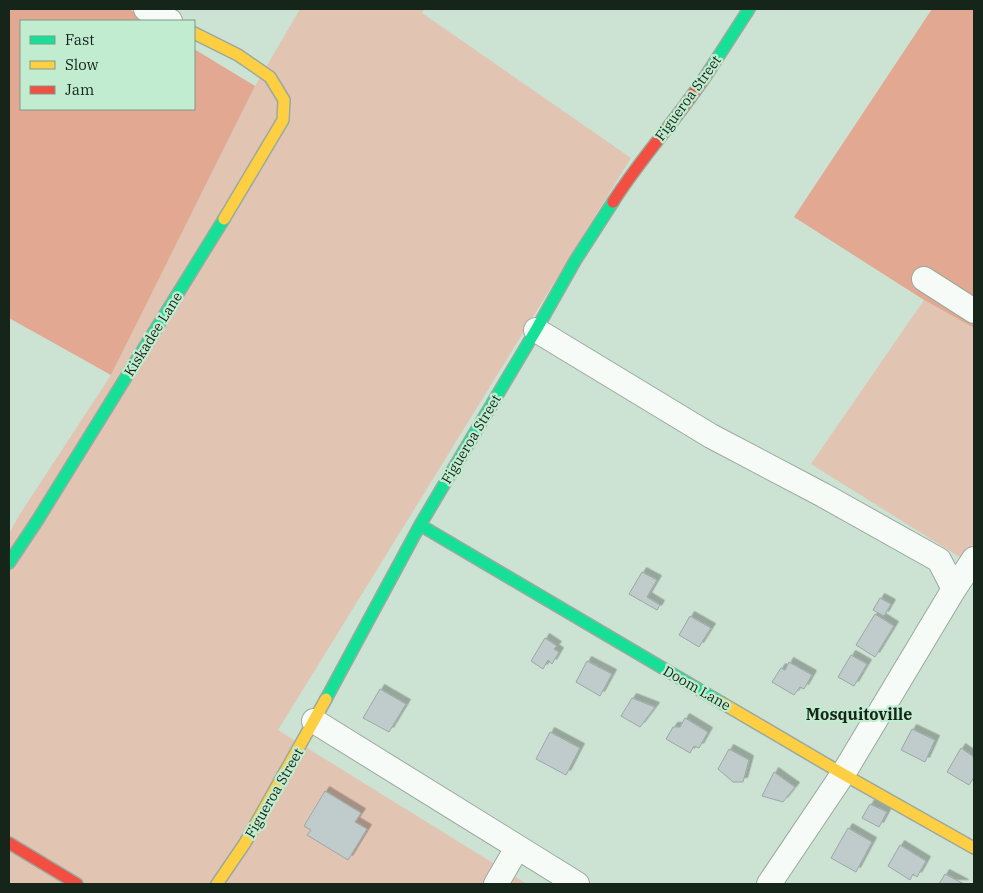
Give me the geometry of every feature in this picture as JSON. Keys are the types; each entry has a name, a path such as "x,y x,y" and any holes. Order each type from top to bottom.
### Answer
{"street":[{"path":"146,9 168,20"},
{"name":"Figueroa Street","path":"217,884 245,843 314,721 420,525 575,261 628,178 698,88 749,9"},
{"name":"Kiskadee Lane","path":"9,563 246,184 283,120 284,100 270,77 238,55 195,34"},
{"path":"924,279 974,311"},
{"path":"536,330 711,436 824,495 939,560 954,589"},
{"name":"Doom Lane","path":"420,525 843,774 974,848"},
{"path":"769,884 843,774 974,559"},
{"path":"314,721 577,884"},
{"path":"9,843 76,884"},
{"path":"496,884 517,848"}],"shaded area":[{"path":"9,9 129,9 147,20 20,20 20,110 195,110 195,50 255,86 111,375 9,318"},
{"path":"300,9 424,9 422,13 631,158 278,730 527,884 9,884 9,534 18,517 111,375 255,86"},
{"path":"932,9 974,9 974,328 924,300 794,217"},
{"path":"924,300 974,328 974,566 811,464"}],"building":[{"path":"642,572 657,580 647,597 660,605 657,610 629,594"},
{"path":"880,598 891,604 884,616 873,610"},
{"path":"875,614 894,626 875,657 856,645"},
{"path":"690,616 711,628 699,647 679,635"},
{"path":"545,638 557,646 554,649 559,652 552,664 548,660 543,669 531,661"},
{"path":"851,655 867,664 854,686 838,677"},
{"path":"587,661 612,674 600,696 576,682"},
{"path":"789,662 812,675 804,689 800,687 794,695 772,682 781,668 785,670"},
{"path":"380,689 406,704 389,732 363,718"},
{"path":"632,698 655,707 640,727 621,716"},
{"path":"685,718 708,732 699,748 694,746 690,753 666,739 673,727 680,727"},
{"path":"912,729 935,740 925,762 901,750"},
{"path":"550,732 580,748 566,775 536,759"},
{"path":"961,748 974,757 974,777 969,785 947,772"},
{"path":"729,749 749,760 743,782 733,782 718,769"},
{"path":"774,772 795,787 783,802 762,796"},
{"path":"325,791 361,813 355,822 367,829 348,860 307,835 311,830 304,826"},
{"path":"870,804 887,812 879,827 862,818"},
{"path":"848,828 872,842 856,872 831,858"},
{"path":"900,845 926,861 917,877 913,874 910,880 888,866"},
{"path":"945,874 964,884 939,884"}],"traffic: fast":[{"path":"709,71 749,9"},
{"path":"326,699 420,525 575,261 613,202"},
{"path":"9,563 224,219"},
{"path":"420,525 722,703"}],"traffic: slow":[{"path":"195,34 238,55 270,77 284,100 283,120 224,219"},
{"path":"217,884 245,843 326,699"},
{"path":"722,703 974,848"}],"traffic: jam":[{"path":"613,202 636,168 709,71"},
{"path":"9,843 77,884"}],"district":[{"name":"Mosquitoville","path":"859,714"}]}
